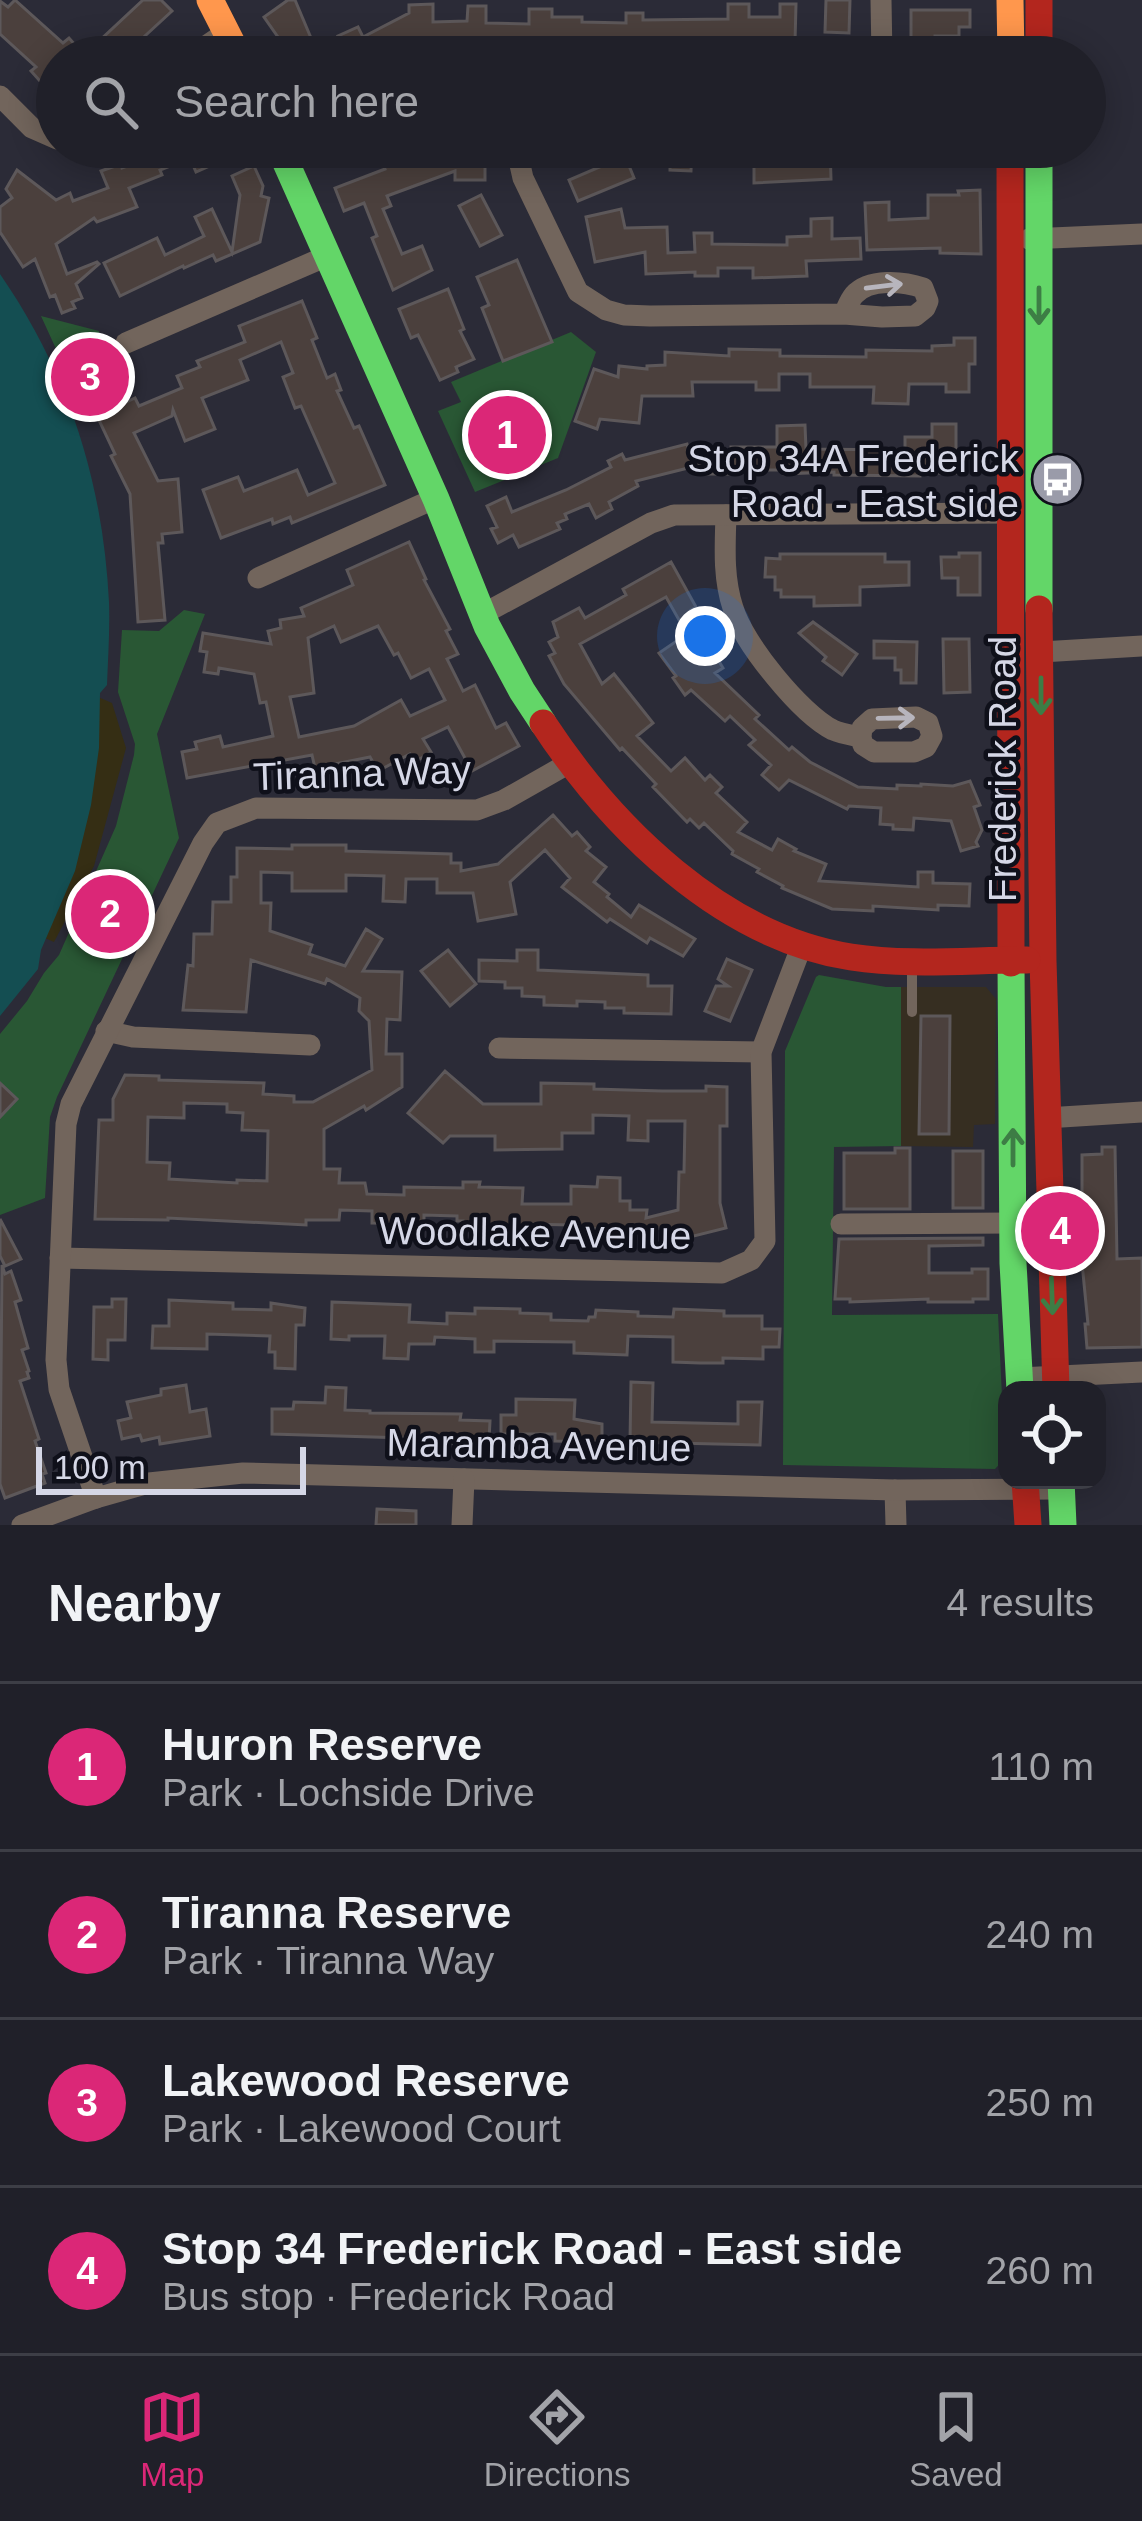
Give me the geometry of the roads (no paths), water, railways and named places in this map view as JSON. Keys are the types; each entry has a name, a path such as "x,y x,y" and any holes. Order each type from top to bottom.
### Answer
{"main road":[{"path":"210,0 230,36"},
{"path":"1010,0 1011,36"},
{"path":"1039,0 1039,36"},
{"path":"294,168 327,256 497,646 571,762 642,843 720,905 802,945 862,959 1043,961"},
{"name":"Frederick Road","path":"1010,168 1013,1223 1020,1381"},
{"name":"Frederick Road","path":"1039,168 1043,961 1056,1381"},
{"path":"1026,1489 1028,1525"},
{"path":"1061,1489 1063,1525"}],"street":[{"path":"881,0 882,36"},
{"path":"0,96 36,130"},
{"path":"521,168 578,292 606,310 650,316 844,314"},
{"path":"1010,238 1142,234"},
{"path":"127,343 327,256"},
{"path":"258,578 436,498"},
{"path":"483,614 674,515 1012,513"},
{"path":"726,515 725,575 733,612 754,652 822,723 861,736"},
{"path":"1041,652 1142,646"},
{"name":"Tiranna Way","path":"95,1498 59,1389 56,1360 66,1124 106,1031 202,844 217,823 256,808 477,809 504,800 571,762"},
{"name":"Woodlake Avenue","path":"60,1258 722,1273 751,1260 765,1241 761,1052 802,945"},
{"path":"106,1031 134,1037 310,1045"},
{"path":"499,1048 761,1052"},
{"path":"1046,1118 1142,1112"},
{"path":"841,1224 1013,1223"},
{"path":"1072,1381 1142,1372"},
{"name":"Maramba Avenue","path":"22,1525 148,1483 243,1473 895,1490 998,1486"},
{"path":"462,1525 464,1479"},
{"path":"895,1490 896,1525"}],"lane":[{"path":"912,962 912,1012"}],"place":[{"name":"Lakewood Reserve","path":"90,377"},
{"name":"Huron Reserve","path":"507,435"},
{"name":"Stop 34A Frederick Road - East side","path":"1058,480"},
{"name":"Tiranna Reserve","path":"110,914"},
{"name":"Stop 34 Frederick Road - East side","path":"1060,1231"}]}
